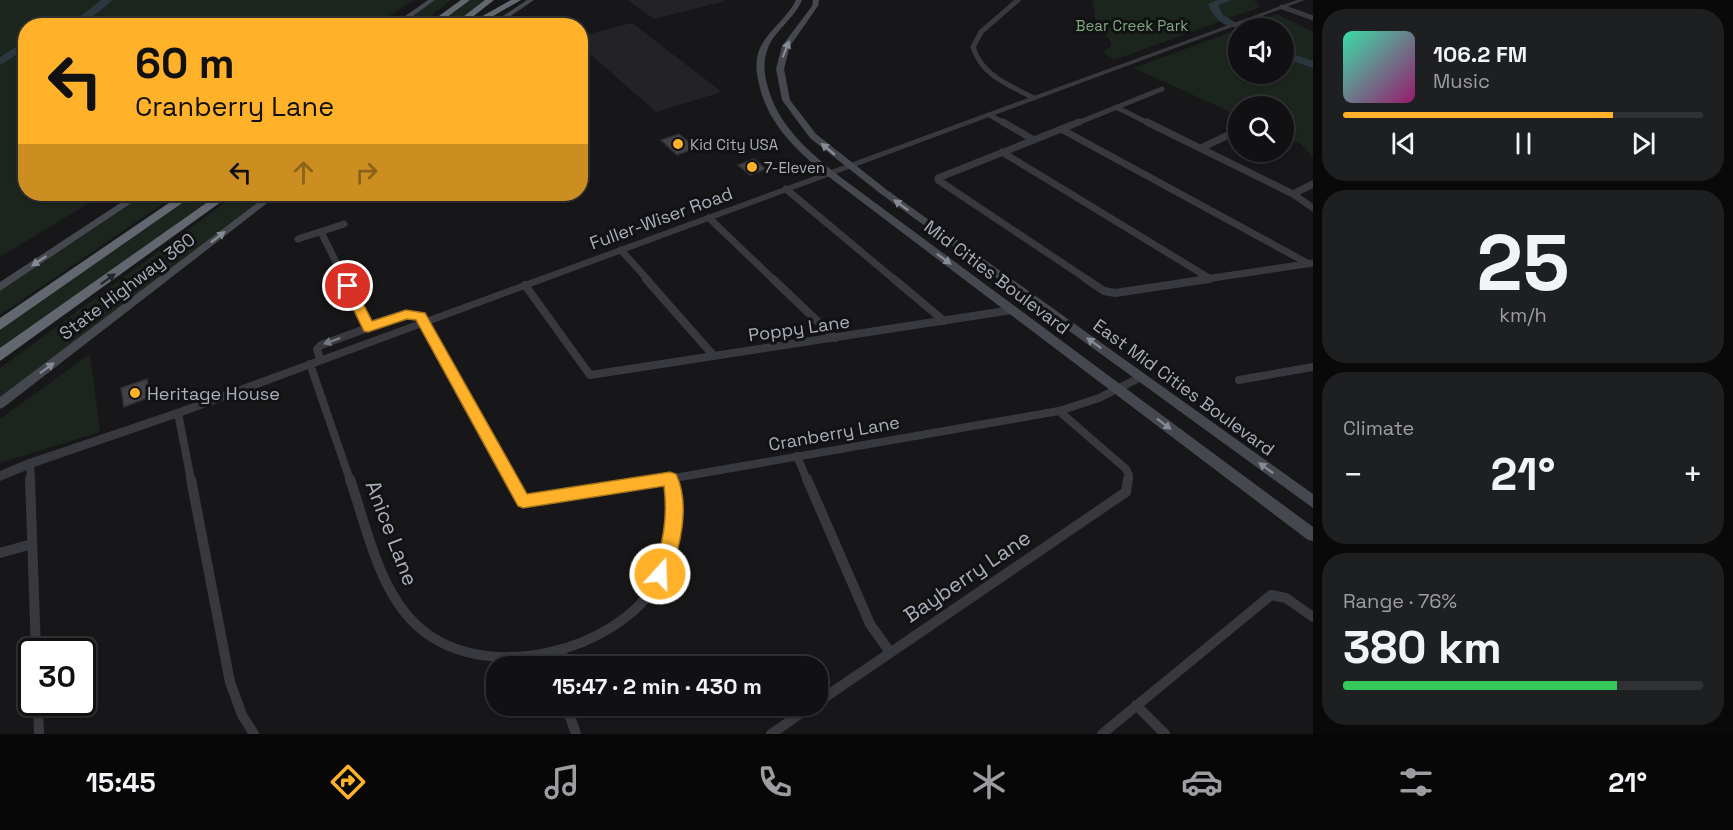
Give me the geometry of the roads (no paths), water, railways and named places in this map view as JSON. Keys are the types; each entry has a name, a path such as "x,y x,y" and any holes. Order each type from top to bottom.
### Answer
{"highway":[{"path":"432,18 454,0"},
{"path":"440,18 466,0"},
{"path":"466,18 490,0"},
{"path":"484,18 517,0"},
{"path":"0,325 179,201"},
{"path":"0,356 216,201"},
{"path":"0,318 66,274 86,266"},
{"path":"0,363 56,322 60,313"}],"main road":[{"path":"406,18 432,0"},
{"path":"503,18 531,0"},
{"name":"Mid Cities Boulevard","path":"799,0 791,14 765,46 759,61 764,91 781,127 799,148 1313,535"},
{"name":"East Mid Cities Boulevard","path":"816,0 815,6 786,46 780,69 786,100 803,125 824,147 1313,502"},
{"path":"0,287 130,201"},
{"name":"State Highway 360","path":"0,404 265,201"}],"street":[{"path":"1018,0 981,32 973,47 980,64 987,71 1034,98"},
{"name":"Fuller-Wiser Road","path":"30,463 178,413 1302,0"},
{"path":"1284,7 1313,17"},
{"path":"1162,89 938,178 1104,291 1115,293 1311,264"},
{"path":"1116,107 1293,194 1313,208"},
{"path":"987,116 1030,141"},
{"path":"1061,129 1311,264"},
{"path":"1201,148 1228,134"},
{"path":"1002,153 1209,278"},
{"path":"1293,194 1313,183"},
{"path":"786,189 944,321"},
{"path":"709,218 835,338"},
{"path":"298,239 344,224"},
{"path":"321,232 368,327"},
{"path":"621,250 713,355"},
{"name":"Poppy Lane","path":"525,285 590,375 1012,310"},
{"path":"315,362 317,349 321,345 368,327 406,314 420,316 424,322"},
{"name":"Cranberry Lane","path":"424,322 523,501 670,479 1059,411 1099,398 1141,377"},
{"name":"Anice Lane","path":"315,362 390,592 422,631 450,647 479,657 521,657 562,650 604,630 626,616 651,592 671,545 674,507 670,479"},
{"path":"1239,380 1313,367"},
{"name":"Bayberry Lane","path":"828,695 1126,492 1128,475 1119,462 1059,411"},
{"path":"178,413 230,682 242,716 254,734"},
{"path":"797,456 870,624 890,652"},
{"path":"0,468 30,463"},
{"path":"0,476 30,463"},
{"path":"30,463 36,638"},
{"path":"0,553 32,544"},
{"path":"1102,734 1271,595 1278,595 1313,617"},
{"path":"562,650 562,656"},
{"path":"1137,705 1165,734"},
{"path":"38,716 39,734"},
{"path":"568,716 576,734"},
{"path":"771,734 797,716"}],"waterway":[{"path":"84,18 107,0"},
{"path":"1227,0 1213,4 1219,17 1228,22"},
{"path":"0,62 18,50"},
{"path":"1294,58 1313,65"}],"place":[{"name":"Kid City USA","path":"678,144"},
{"name":"7-Eleven","path":"752,167"},
{"name":"Heritage House","path":"135,393"}],"park label":[{"name":"Bear Creek Park","path":"1132,25"}]}
